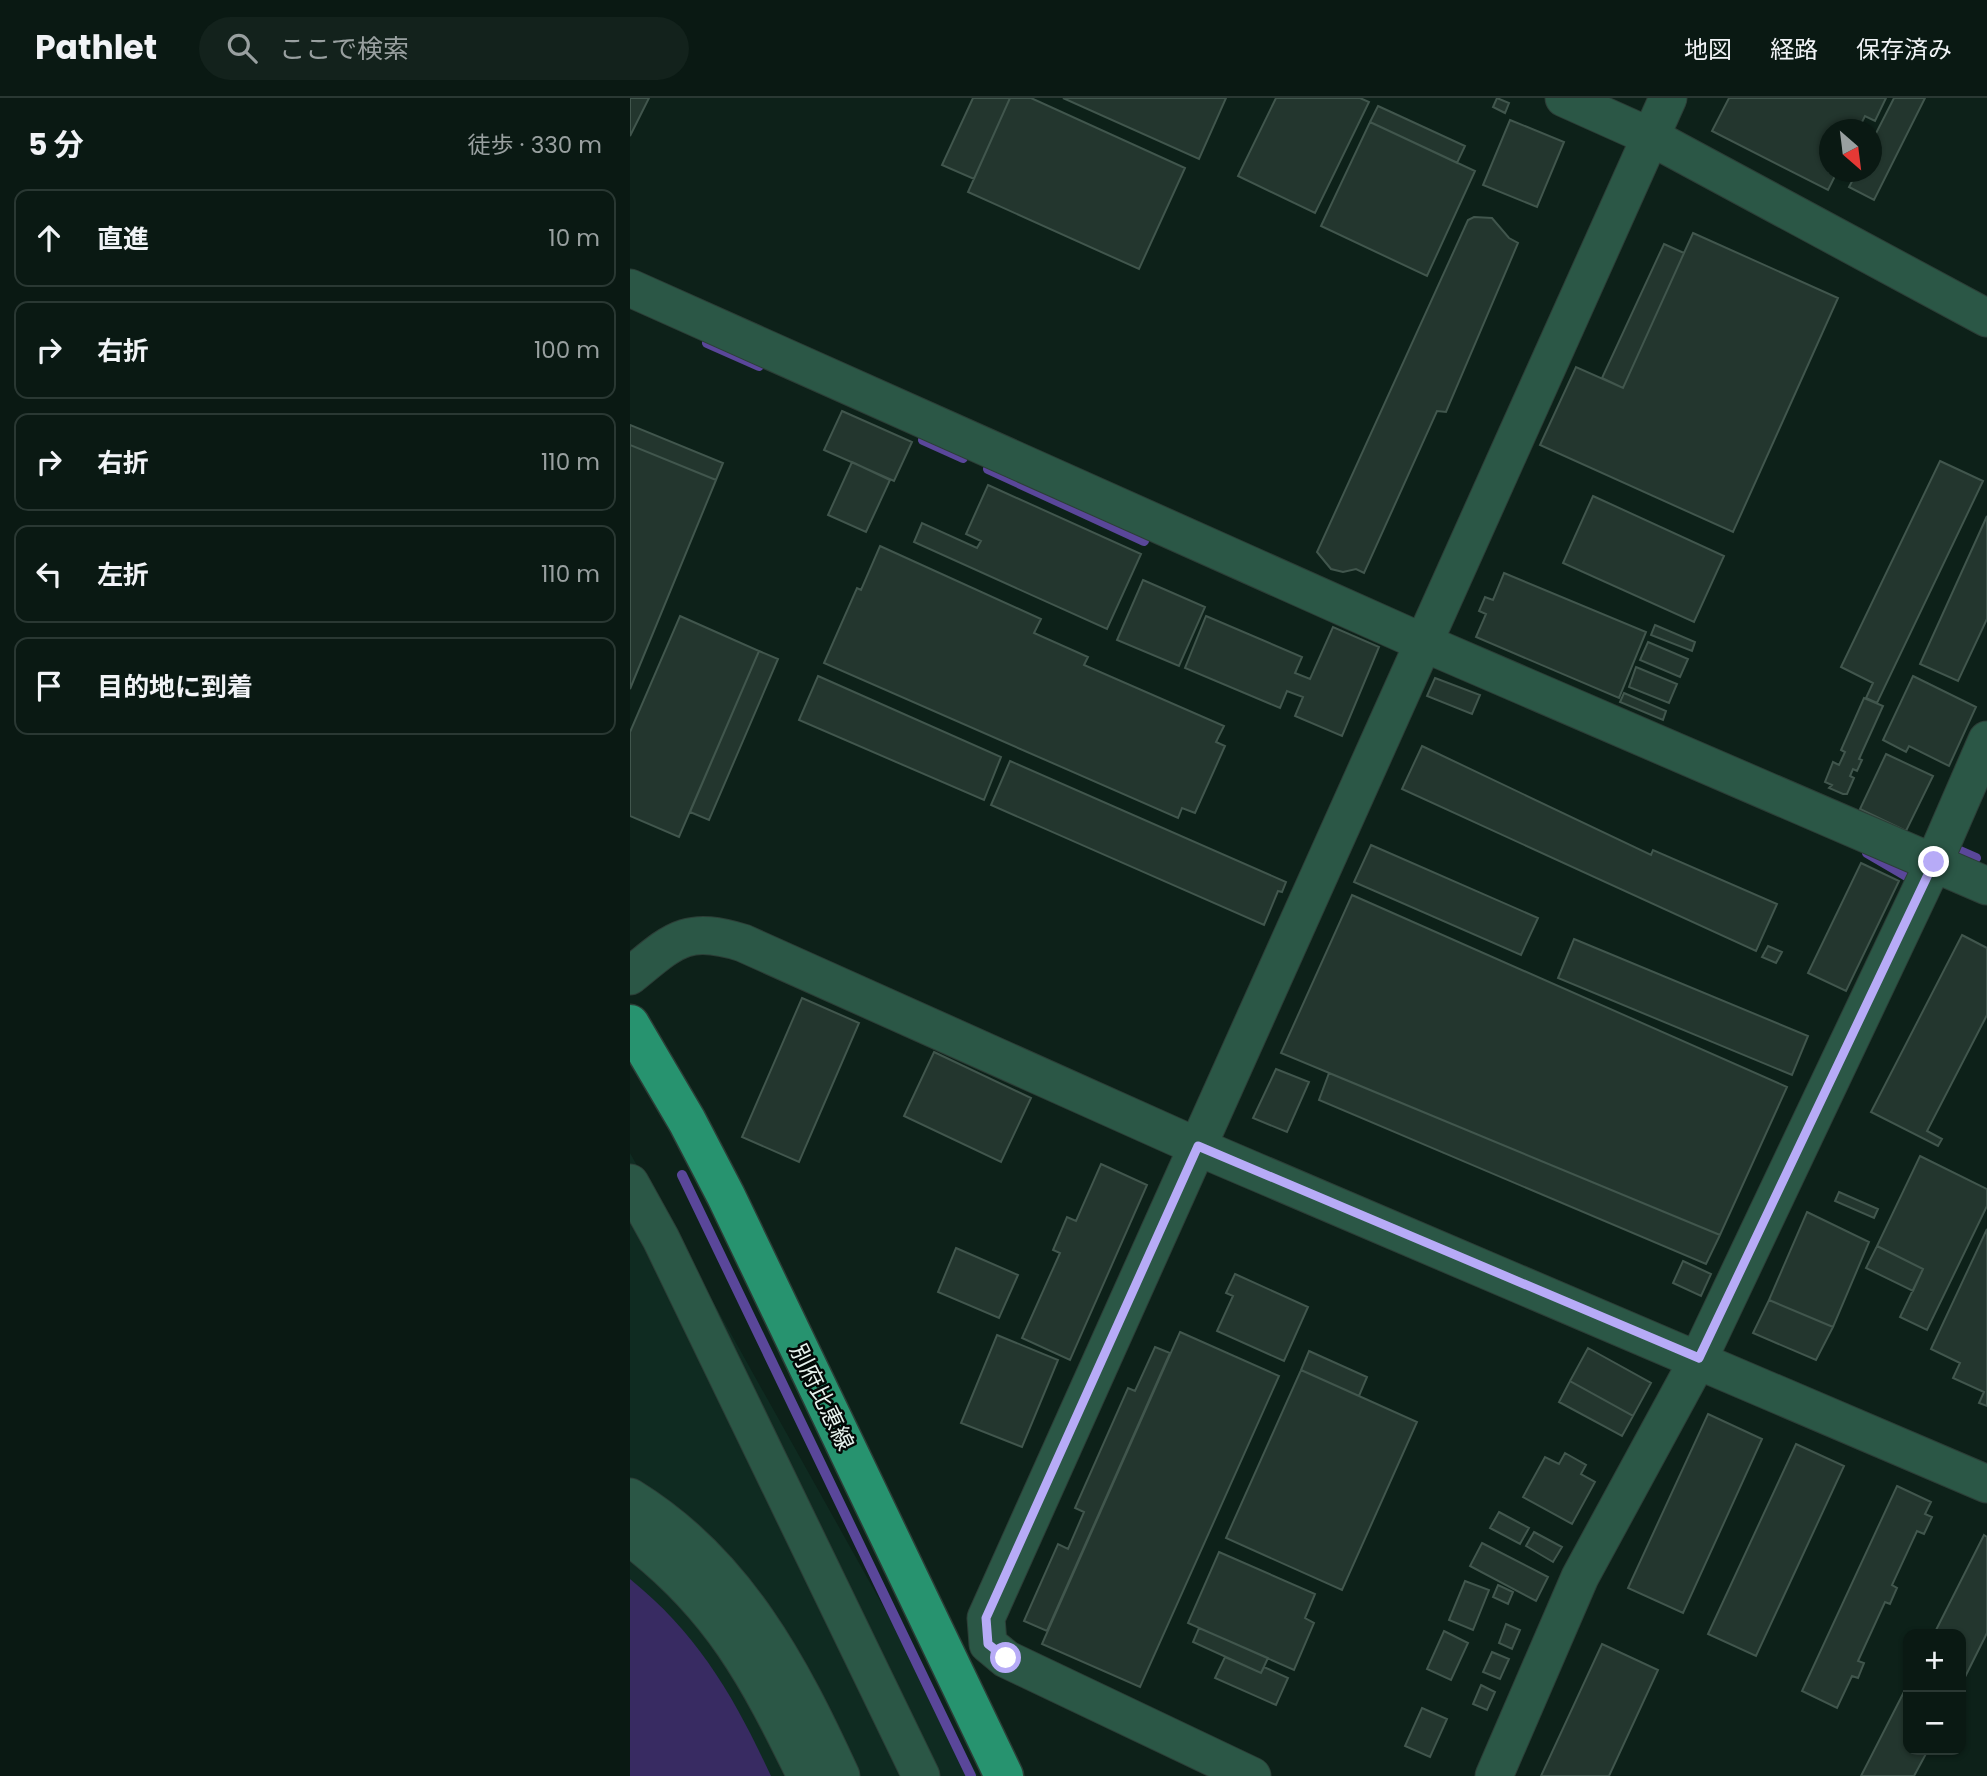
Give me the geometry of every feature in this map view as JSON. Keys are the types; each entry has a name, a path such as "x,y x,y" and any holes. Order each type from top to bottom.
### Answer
{"main road":[{"name":"別府比恵線","path":"630,1024 668,1086 726,1196 1004,1776"}],"street":[{"path":"1564,98 1651,136 1987,318"},
{"path":"1252,1776 1006,1658 988,1644 986,1618 1668,98"},
{"path":"630,288 1424,643 1987,886"},
{"path":"1493,1776 1580,1577 1699,1358 1934,862 1987,740"},
{"path":"630,976 662,949 687,935 713,934 743,943 1198,1146 1699,1358 1987,1484"},
{"path":"630,1183 662,1239 921,1776"},
{"path":"630,1497 701,1550 750,1608 793,1676 841,1776"},
{"path":"630,1537 659,1559 696,1595 728,1634 770,1704 806,1776"}],"shaded area":[{"path":"630,1153 978,1776 630,1776"},
{"path":"630,1579 676,1622 695,1645 728,1694 771,1776 630,1776"}],"building":[{"path":"630,98 649,98 630,136"},
{"path":"973,98 1010,98 974,179 942,165"},
{"path":"1010,98 1031,98 1185,168 1139,269 968,192"},
{"path":"1063,98 1226,98 1199,159"},
{"path":"1276,98 1360,98 1369,102 1315,213 1238,176"},
{"path":"1497,98 1509,103 1505,113 1493,107"},
{"path":"1729,98 1886,98 1876,119 1865,116 1864,119 1819,119 1819,182 1832,182 1828,190 1712,131"},
{"path":"1894,98 1925,98 1874,200 1849,187 1852,182 1882,182 1882,121"},
{"path":"1378,106 1465,146 1457,163 1370,122"},
{"path":"1510,120 1564,142 1537,207 1483,185"},
{"path":"1370,122 1475,171 1427,276 1321,226"},
{"path":"1474,217 1492,218 1509,238 1518,243 1446,412 1437,411 1364,573 1356,569 1343,572 1331,569 1317,552 1468,220"},
{"path":"1693,233 1838,298 1733,532 1540,445 1576,367 1623,388"},
{"path":"1664,244 1684,253 1623,388 1602,378"},
{"path":"842,411 912,442 894,481 824,450"},
{"path":"630,425 723,463 716,480 630,445"},
{"path":"630,445 716,480 630,689"},
{"path":"1940,461 1983,481 1877,703 1866,698 1873,683 1841,667"},
{"path":"852,462 890,480 866,532 828,515"},
{"path":"988,485 1141,554 1107,629 914,542 922,523 977,548 981,541 966,534"},
{"path":"1593,496 1724,556 1694,622 1563,563"},
{"path":"1987,516 1987,619 1958,681 1920,664"},
{"path":"880,546 1041,619 1034,633 1088,657 1084,665 1224,726 1216,742 1225,746 1195,813 1182,808 1178,818 824,663 857,588 861,590"},
{"path":"1504,573 1646,632 1619,698 1476,637 1486,614 1479,611 1485,597 1493,600"},
{"path":"1143,580 1205,607 1179,666 1117,640"},
{"path":"680,616 759,651 679,837 630,816 630,732"},
{"path":"1206,616 1302,657 1295,673 1310,679 1333,627 1379,647 1342,736 1295,716 1303,697 1287,691 1280,708 1185,668"},
{"path":"1655,625 1695,642 1692,651 1651,635"},
{"path":"1648,642 1688,659 1680,677 1640,660"},
{"path":"759,651 778,659 709,820 690,812"},
{"path":"1636,667 1677,684 1669,703 1629,687"},
{"path":"818,676 1001,757 984,800 799,720"},
{"path":"1913,676 1976,707 1949,766 1909,746 1906,752 1883,740"},
{"path":"1435,678 1480,695 1472,714 1427,696"},
{"path":"1624,693 1666,711 1663,720 1620,702"},
{"path":"1864,698 1883,706 1859,759 1862,760 1857,771 1853,769 1850,776 1854,778 1847,794 1843,794 1829,788 1832,785 1825,782 1833,762 1839,765 1845,752 1841,750"},
{"path":"1422,746 1651,855 1653,850 1777,904 1756,951 1402,789"},
{"path":"1886,754 1933,776 1906,831 1860,809"},
{"path":"1010,761 1286,882 1282,892 1278,891 1264,925 991,805"},
{"path":"1371,845 1538,918 1521,955 1354,882"},
{"path":"1861,863 1899,881 1846,991 1808,973"},
{"path":"1352,895 1787,1087 1720,1235 1281,1053"},
{"path":"1962,935 1987,948 1987,1015 1927,1131 1942,1139 1938,1146 1871,1112"},
{"path":"1574,939 1808,1036 1792,1075 1558,978"},
{"path":"1768,946 1782,952 1776,963 1762,957"},
{"path":"802,998 859,1023 799,1162 742,1137"},
{"path":"934,1052 1031,1098 1001,1162 904,1116"},
{"path":"1276,1069 1309,1082 1287,1132 1253,1118"},
{"path":"1329,1073 1720,1235 1706,1264 1319,1100"},
{"path":"1920,1156 1987,1189 1987,1206 1927,1330 1900,1317 1923,1269 1877,1246"},
{"path":"1101,1164 1147,1185 1070,1360 1022,1338 1060,1253 1053,1250 1067,1217 1076,1221"},
{"path":"1839,1192 1878,1209 1874,1218 1835,1201"},
{"path":"1807,1212 1869,1242 1833,1327 1769,1300"},
{"path":"1987,1229 1987,1406 1979,1403 1984,1392 1953,1378 1960,1363 1931,1349"},
{"path":"1877,1246 1923,1269 1913,1291 1866,1268"},
{"path":"956,1248 1018,1275 999,1318 938,1292"},
{"path":"1683,1261 1711,1274 1701,1296 1673,1283"},
{"path":"1235,1274 1308,1307 1284,1361 1217,1331 1233,1296 1226,1293"},
{"path":"1769,1300 1833,1327 1816,1360 1753,1333"},
{"path":"1180,1332 1279,1376 1140,1687 1042,1644"},
{"path":"997,1335 1058,1360 1022,1447 961,1423"},
{"path":"1155,1347 1170,1353 1047,1631 1024,1621 1058,1544 1068,1549 1084,1512 1075,1508 1128,1388 1135,1391"},
{"path":"1588,1348 1651,1383 1633,1416 1570,1381"},
{"path":"1309,1351 1367,1377 1359,1396 1301,1370"},
{"path":"1301,1370 1417,1422 1342,1590 1226,1538"},
{"path":"1570,1381 1633,1416 1622,1436 1559,1402"},
{"path":"1708,1414 1762,1439 1683,1613 1628,1588"},
{"path":"1796,1444 1844,1466 1756,1656 1708,1634"},
{"path":"1565,1453 1586,1465 1581,1474 1595,1482 1572,1524 1523,1497 1545,1457 1559,1464"},
{"path":"1897,1486 1931,1502 1925,1514 1932,1517 1924,1534 1917,1531 1892,1585 1897,1588 1890,1604 1885,1602 1858,1661 1864,1663 1858,1678 1852,1676 1837,1708 1802,1691"},
{"path":"1499,1512 1529,1528 1520,1544 1490,1528"},
{"path":"1534,1532 1562,1547 1553,1562 1526,1546"},
{"path":"1984,1535 1987,1537 1987,1633 1966,1675 1966,1629 1937,1629"},
{"path":"1482,1543 1548,1577 1536,1601 1470,1566"},
{"path":"1219,1552 1315,1594 1305,1618 1314,1623 1294,1670 1188,1623"},
{"path":"1465,1581 1489,1590 1473,1630 1449,1620"},
{"path":"1498,1585 1513,1592 1508,1604 1493,1597"},
{"path":"1506,1624 1520,1630 1512,1649 1499,1643"},
{"path":"1199,1628 1268,1658 1261,1673 1193,1642"},
{"path":"1444,1631 1468,1643 1451,1680 1427,1669"},
{"path":"1602,1644 1658,1670 1609,1776 1541,1776"},
{"path":"1492,1652 1509,1659 1500,1679 1483,1672"},
{"path":"1225,1657 1261,1673 1264,1667 1288,1678 1276,1705 1215,1678"},
{"path":"1481,1685 1495,1692 1487,1710 1473,1704"},
{"path":"1903,1694 1903,1755 1925,1755 1914,1776 1861,1776"},
{"path":"1422,1708 1447,1719 1430,1757 1405,1746"}],"waterway":[{"path":"707,343 759,366"},
{"path":"923,440 963,458"},
{"path":"988,469 1144,541"},
{"path":"1960,851 1976,858"},
{"path":"1867,853 1908,877"},
{"path":"682,1175 971,1776"}],"route":[{"path":"1006,1658 988,1644 986,1618 1198,1146 1699,1358 1934,862"}]}
